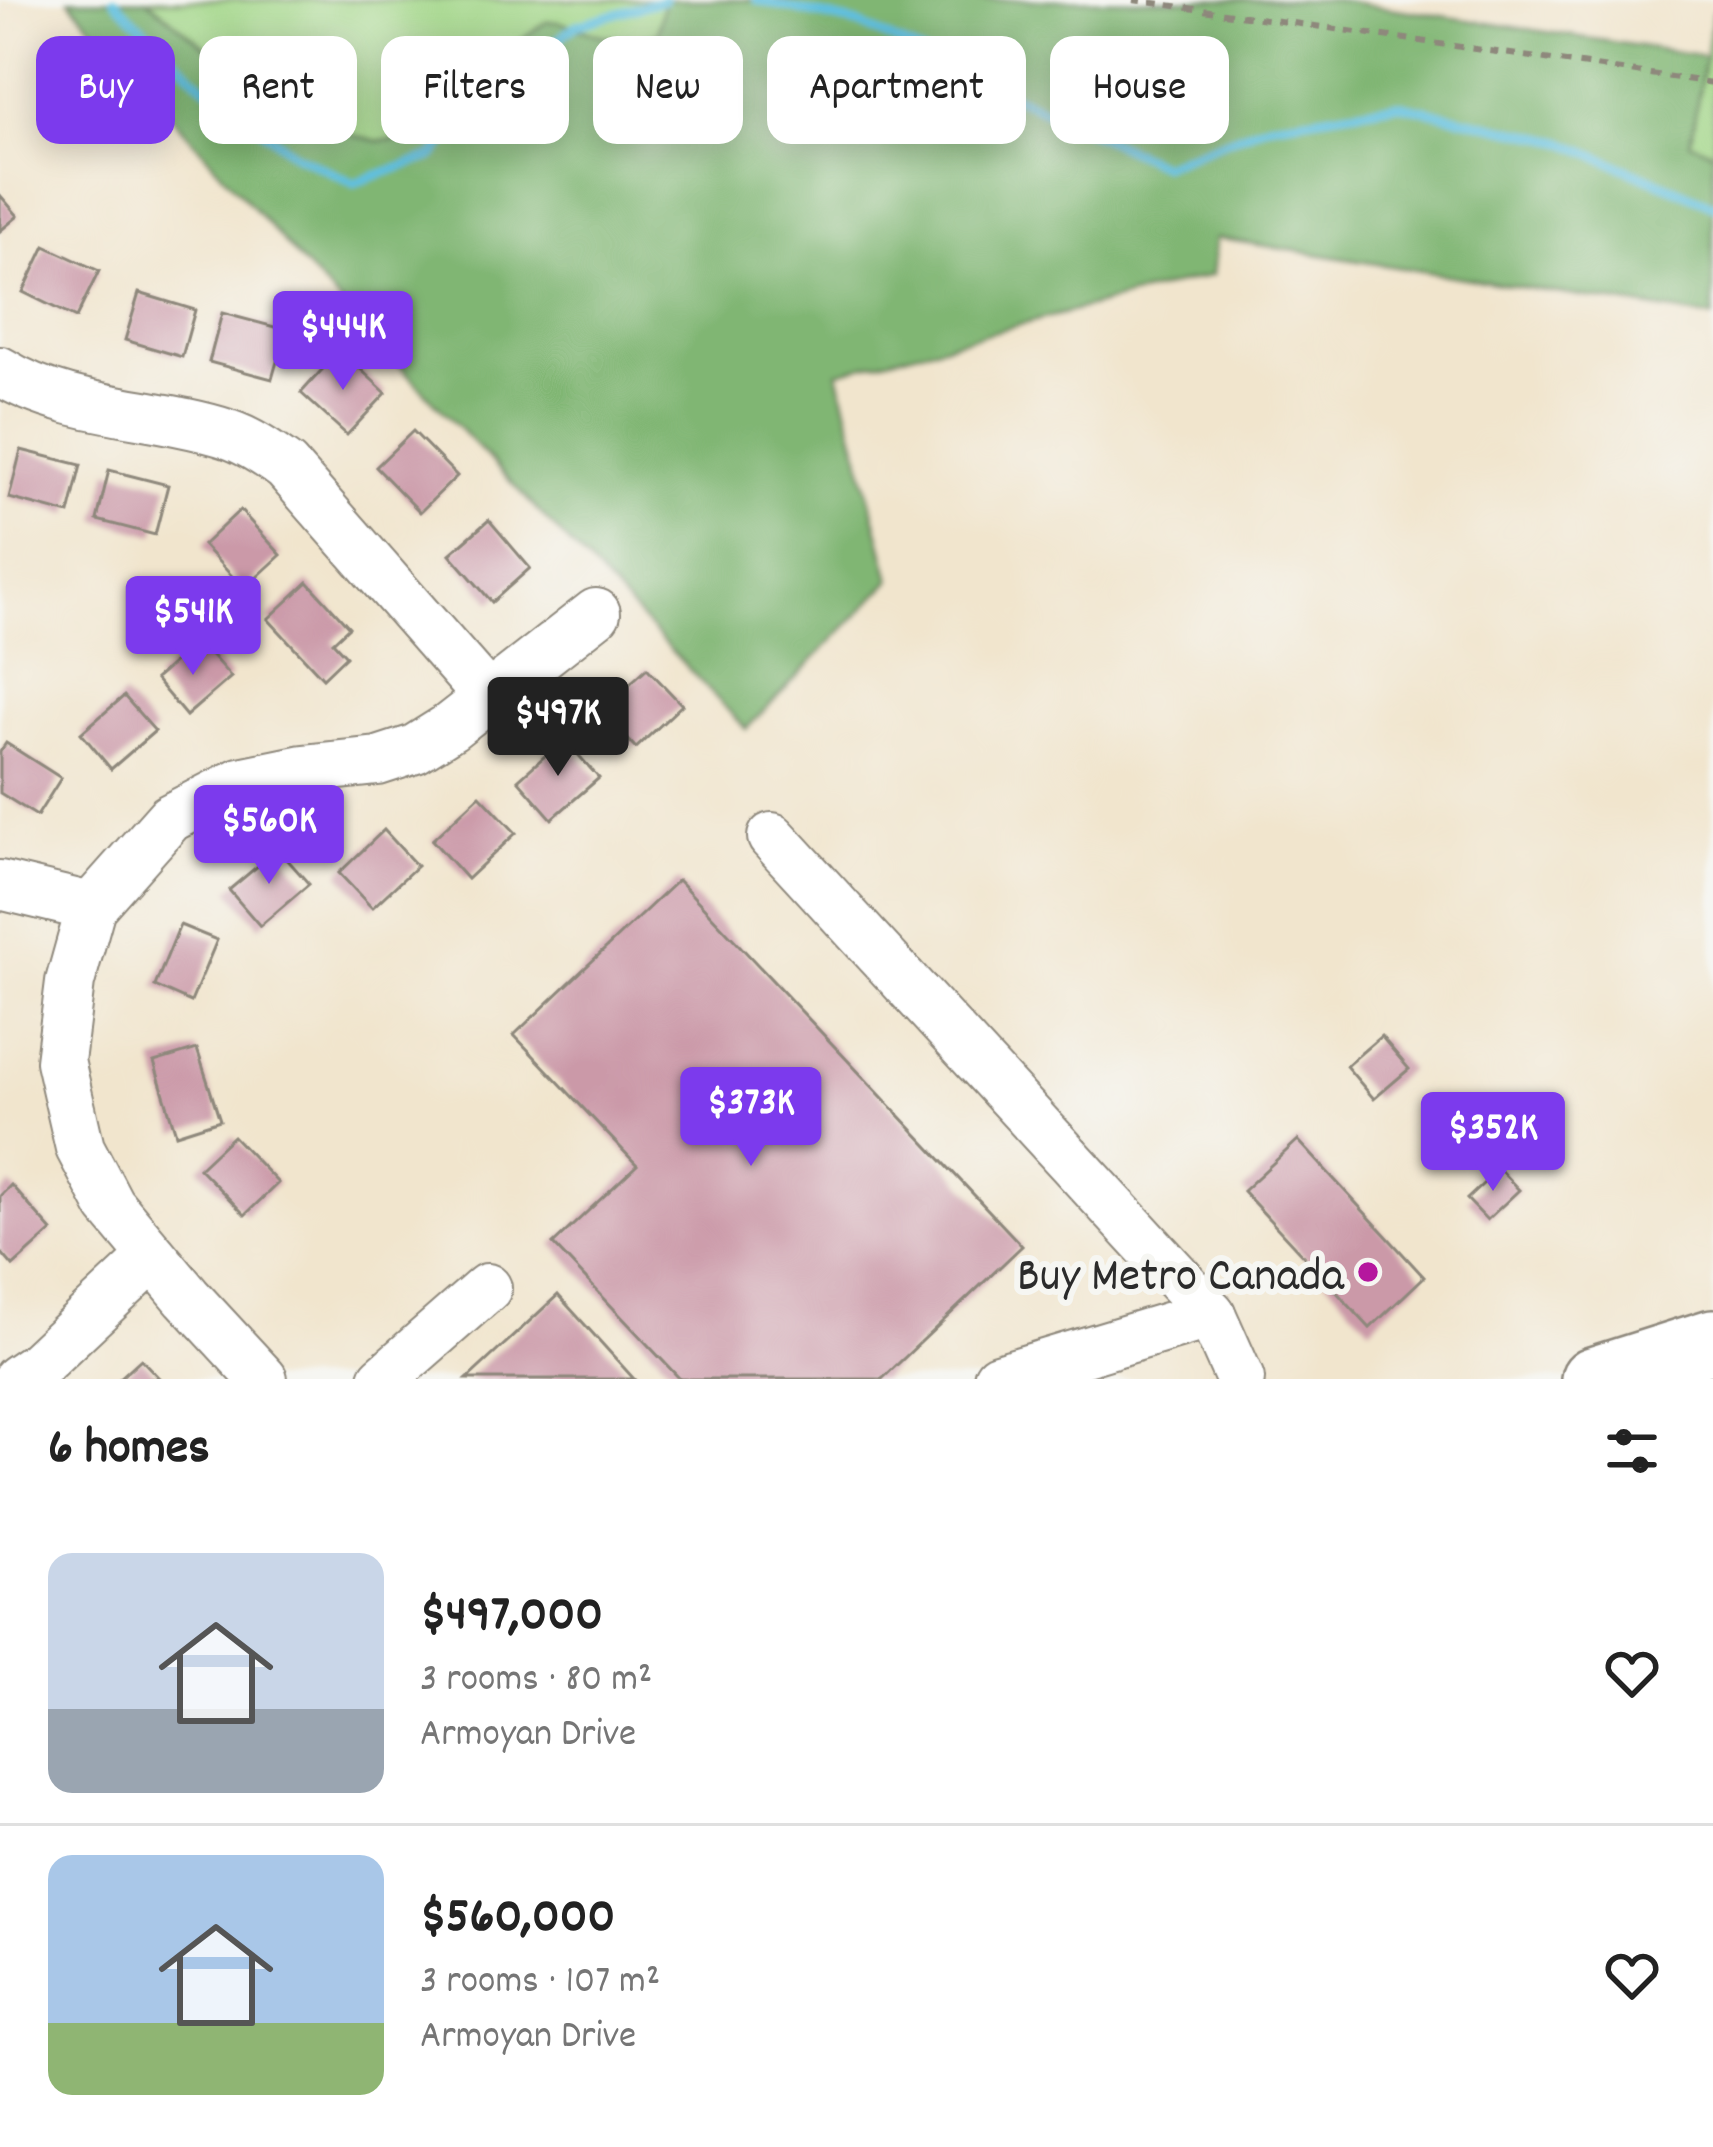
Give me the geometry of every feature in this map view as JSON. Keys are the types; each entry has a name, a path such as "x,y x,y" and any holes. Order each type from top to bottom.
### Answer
{"main road":[{"path":"1593,1379 1713,1341"}],"street":[{"path":"0,371 50,393 229,434 259,448 286,467 488,697"},
{"path":"263,1379 110,1205 80,1148 59,1061 70,982 91,907 170,818 240,782 378,761 415,749 596,613"},
{"path":"772,837 1211,1314 1240,1379"},
{"path":"0,885 91,907"},
{"path":"17,1379 153,1257"},
{"path":"383,1379 488,1288"},
{"path":"998,1378 1211,1314"}],"path":[{"path":"1133,0 1713,83"}],"green space":[{"path":"69,0 147,0 199,42 199,144 357,144 357,137 381,144 569,144 569,36 526,36 546,22 559,22 604,36 593,36 593,144 743,144 743,36 650,36 658,33 664,0 1336,0 1705,56 1690,142 1713,152 1713,318 1216,238 1212,275 838,372 891,580 746,729 302,263 175,120 175,36 101,36"},
{"path":"147,0 664,0 655,36 604,36 559,22 529,36 381,36 381,141 357,138 357,36 199,36 199,42"},
{"path":"1713,9 1713,152 1690,143"}],"building":[{"path":"0,195 18,216 0,231"},
{"path":"45,246 99,271 76,318 23,292"},
{"path":"139,293 195,310 182,357 125,340"},
{"path":"222,313 286,330 272,379 209,362"},
{"path":"340,350 386,393 347,435 301,393"},
{"path":"413,431 457,476 420,512 376,467"},
{"path":"21,450 81,465 69,514 9,498"},
{"path":"109,470 168,485 155,535 97,520"},
{"path":"240,510 281,555 244,589 203,545"},
{"path":"489,520 530,568 492,602 450,554"},
{"path":"308,582 349,627 333,642 346,656 323,678 268,619"},
{"path":"199,641 231,677 186,716 155,679"},
{"path":"647,668 682,705 636,748 601,710"},
{"path":"124,696 155,731 111,769 81,733"},
{"path":"564,739 599,778 552,819 518,780"},
{"path":"6,743 61,778 37,816 0,793 0,752"},
{"path":"480,795 516,833 467,879 432,840"},
{"path":"384,830 417,866 372,908 339,873"},
{"path":"278,849 309,884 260,926 229,890"},
{"path":"678,880 1022,1246 882,1379 680,1379 553,1244 637,1165 514,1035"},
{"path":"180,925 217,940 191,1002 155,986"},
{"path":"1381,1036 1409,1069 1374,1099 1346,1066"},
{"path":"197,1049 220,1120 176,1134 154,1062"},
{"path":"233,1136 278,1183 245,1215 199,1168"},
{"path":"1298,1140 1424,1277 1370,1328 1243,1191"},
{"path":"1499,1169 1519,1190 1487,1220 1467,1199"},
{"path":"11,1185 52,1231 13,1266 0,1251 0,1196"},
{"path":"558,1295 634,1379 467,1379"},
{"path":"141,1359 160,1379 119,1379"}],"waterway":[{"path":"114,0 204,86 296,155 354,183 434,156 482,99 576,25 664,0"},
{"path":"756,0 858,24 1162,165 1268,124 1398,104 1561,141 1713,205"}],"place":[{"name":"Buy Metro Canada","path":"1368,1272"}]}
